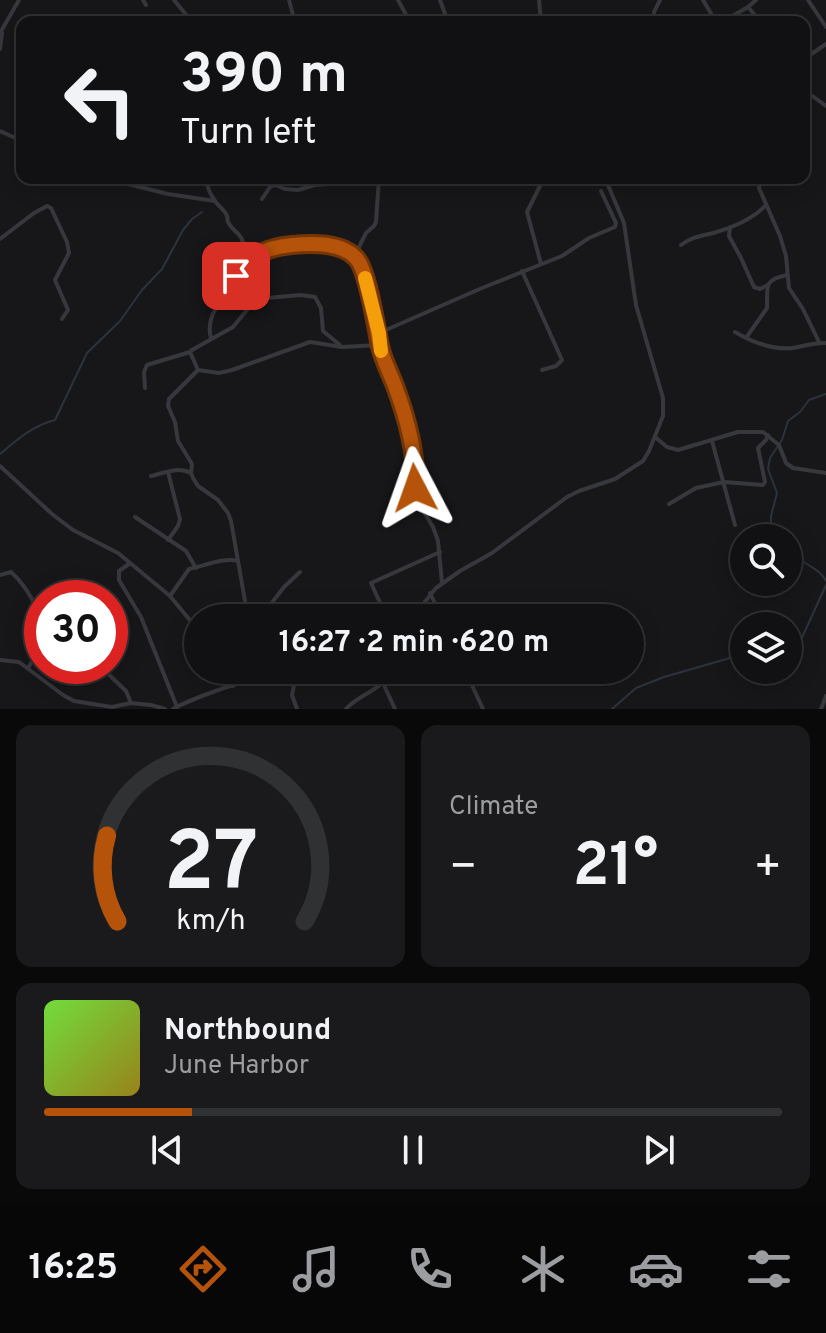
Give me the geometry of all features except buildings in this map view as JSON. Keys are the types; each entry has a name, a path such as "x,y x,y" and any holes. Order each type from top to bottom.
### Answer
{"street":[{"path":"0,49 1,32 19,0"},
{"path":"174,0 187,16"},
{"path":"731,16 756,0"},
{"path":"808,0 826,27"},
{"path":"748,7 756,16"},
{"path":"129,184 215,201"},
{"path":"208,184 215,201 227,215 229,224 242,237 243,266"},
{"path":"262,199 275,185 291,190 337,184"},
{"path":"379,184 376,222 359,247 359,261 380,345 403,408 416,468 414,495 433,527 440,552 442,583"},
{"path":"541,184 527,212 541,264"},
{"path":"422,604 442,583 492,553 567,497 615,479 643,461 655,436 663,416 663,398 636,305 624,223 608,184"},
{"path":"759,184 786,256 789,288 819,342"},
{"path":"379,333 570,253 589,238 615,227 601,191"},
{"path":"681,245 689,239 730,227 766,205"},
{"path":"0,239 38,210 47,206 51,208 69,249 55,280 68,308 62,319"},
{"path":"730,227 729,236 754,287 760,289 768,285"},
{"path":"211,338 209,326 213,313 243,266 261,251 283,245 319,245 349,252 359,261"},
{"path":"522,271 562,360 556,366 542,370"},
{"path":"746,338 767,308 765,291 768,285 772,279 787,275"},
{"path":"145,388 147,365 190,352 233,327 259,298 315,297 319,302 323,331 342,347"},
{"path":"735,332 773,348 826,343"},
{"path":"198,370 219,373 232,370 310,342 342,347 380,345"},
{"path":"190,352 198,370"},
{"path":"198,370 170,396 168,402 178,441 192,464 191,473 198,486 218,500 228,513 246,604"},
{"path":"655,436 667,447 678,450 747,430 763,432 779,445 786,463 793,468 825,473 826,481"},
{"path":"669,504 696,488 724,482 761,487 765,484 758,448 768,435"},
{"path":"712,441 735,524"},
{"path":"0,466 73,530 118,553 170,596 184,613"},
{"path":"151,476 182,469 191,473"},
{"path":"168,472 180,519 168,540"},
{"path":"135,517 186,551 196,568"},
{"path":"381,604 371,583 440,552"},
{"path":"170,596 189,569 226,559 238,561"},
{"path":"129,564 119,571 119,580 141,617 175,708 240,684"},
{"path":"0,575 11,572 24,586"},
{"path":"271,604 300,572"},
{"path":"430,593 435,604"},
{"path":"0,660 24,665"},
{"path":"49,684 74,701 112,707 131,703 165,709"},
{"path":"119,684 131,703"},
{"path":"294,684 292,695 297,709"},
{"path":"346,709 381,684"},
{"path":"383,684 395,709"},
{"path":"472,684 483,709"},
{"path":"821,709 826,696"}],"waterway":[{"path":"0,454 32,429 55,420 87,353 120,321 162,269 183,230 202,212"},
{"path":"826,394 809,400 788,421 768,469 777,493 771,526 789,536 796,555 826,581"},
{"path":"802,638 826,585"},
{"path":"612,709 636,688 730,658"}],"slow traffic":[{"path":"365,278 381,351"}],"route":[{"path":"236,276 261,251 283,245 312,244 338,248 359,261 380,345 403,408 416,468 415,488"}]}
